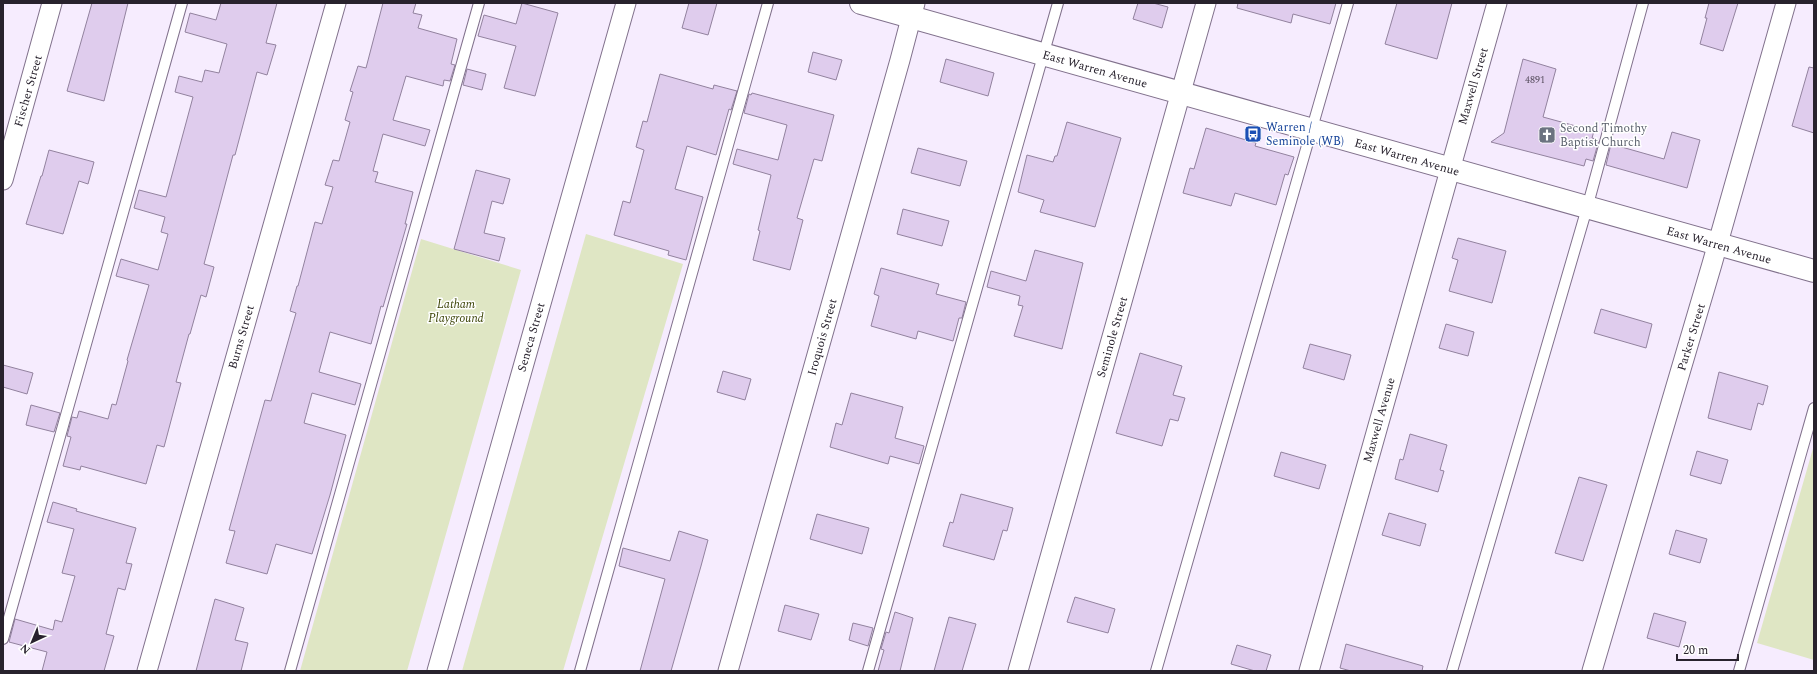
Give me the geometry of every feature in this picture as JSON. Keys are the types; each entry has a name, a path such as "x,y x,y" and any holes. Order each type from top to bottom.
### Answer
{"main road":[{"name":"East Warren Avenue","path":"861,3 913,10 1044,54 1814,272"}],"street":[{"name":"Fischer Street","path":"3,180 52,3"},
{"name":"Burns Street","path":"147,671 336,3"},
{"name":"Seneca Street","path":"437,671 626,3"},
{"name":"Seminole Street","path":"1018,671 1206,3"},
{"name":"Maxwell Street","path":"1450,169 1497,3"},
{"name":"Parker Street","path":"1592,671 1718,245 1786,3"},
{"name":"Iroquois Street","path":"728,671 913,10"},
{"name":"Maxwell Avenue","path":"1309,671 1450,169"}],"lane":[{"path":"3,640 182,3"},
{"path":"290,671 479,3"},
{"path":"580,671 768,3"},
{"path":"868,671 1058,3"},
{"path":"1156,671 1348,3"},
{"path":"1452,671 1587,208 1643,3"},
{"path":"1739,671 1814,408"}],"green space":[{"path":"586,234 683,264 563,671 462,671"},
{"name":"Latham Playground","path":"421,239 521,270 407,671 300,671"},
{"path":"1814,445 1814,660 1757,643"}],"building":[{"path":"92,3 128,3 104,101 67,91"},
{"path":"221,3 277,3 266,43 276,45 267,75 257,72 235,155 233,155 204,264 214,267 206,297 201,295 189,334 176,382 181,383 164,447 157,445 146,484 81,466 80,470 63,466 71,437 67,436 72,417 77,418 79,411 108,419 112,404 116,405 128,361 127,360 149,285 116,276 121,259 158,270 168,234 161,232 165,217 134,208 139,190 166,197 193,97 175,92 179,76 202,82 205,70 219,73 227,44 185,32 190,13 216,20"},
{"path":"383,3 416,3 413,13 422,15 418,28 457,39 451,64 455,65 450,81 444,80 443,86 406,76 393,120 430,130 425,146 383,134 373,171 378,172 375,182 413,192 405,224 407,224 383,307 381,306 371,344 330,332 319,372 361,384 355,405 312,393 304,423 346,435 312,554 276,544 267,574 226,563 235,531 229,530 265,400 271,401 296,313 290,311 315,222 322,224 333,187 325,185 333,160 339,161 350,122 345,120 353,92 350,91 358,66 366,68"},
{"path":"522,3 558,13 535,96 504,88 516,46 478,36 484,15 516,24"},
{"path":"689,3 717,3 708,35 682,28"},
{"path":"1138,3 1153,3 1168,7 1162,28 1133,19"},
{"path":"1238,3 1336,3 1330,24 1293,14 1291,23 1237,8"},
{"path":"1397,3 1452,3 1437,59 1385,44"},
{"path":"1709,3 1738,3 1723,51 1700,44 1707,18 1705,18"},
{"path":"813,52 842,60 836,80 808,72"},
{"path":"946,59 994,73 988,96 940,82"},
{"name":"Second Timothy Baptist Church","path":"1523,59 1556,69 1543,117 1594,131 1592,138 1599,140 1593,161 1586,159 1584,166 1491,142 1504,133"},
{"path":"1809,67 1814,68 1814,133 1792,126"},
{"path":"467,69 486,74 482,90 463,85"},
{"path":"660,74 713,89 714,85 737,91 731,110 729,109 716,155 687,146 675,189 703,197 686,260 668,255 669,251 614,235 623,201 630,203 644,150 636,147 643,121 647,122"},
{"path":"752,93 834,115 822,161 814,159 797,218 803,220 790,270 753,260 760,231 758,230 771,175 733,164 737,149 778,160 787,125 744,113 749,94 751,95"},
{"path":"1067,122 1121,138 1095,227 1040,212 1044,200 1018,192 1027,155 1053,162 1055,156 1057,156"},
{"path":"1206,128 1256,143 1255,146 1294,157 1288,175 1285,174 1276,205 1235,193 1231,206 1183,193 1190,168 1194,169"},
{"path":"1672,132 1700,140 1687,188 1606,165 1611,144 1664,159"},
{"path":"918,148 967,161 960,186 911,173"},
{"path":"49,150 94,162 88,184 79,181 63,234 26,224"},
{"path":"476,170 510,179 503,204 492,201 484,233 505,238 499,261 454,249"},
{"path":"903,209 949,221 942,246 897,234"},
{"path":"1458,238 1506,251 1492,303 1449,291 1458,260 1452,258"},
{"path":"1035,250 1083,263 1062,349 1014,336 1023,306 1018,305 1020,296 987,287 991,271 1026,281"},
{"path":"881,268 939,284 936,294 966,302 962,318 959,318 953,341 918,331 916,339 871,326 879,296 874,294"},
{"path":"1601,309 1652,324 1646,348 1594,333"},
{"path":"1446,324 1474,332 1468,356 1439,348"},
{"path":"1310,344 1351,355 1344,380 1303,368"},
{"path":"1140,353 1182,366 1173,395 1185,398 1178,421 1170,419 1162,446 1116,433"},
{"path":"3,365 33,373 27,394 3,387"},
{"path":"723,371 751,379 745,400 717,392"},
{"path":"1719,372 1768,386 1763,405 1758,403 1751,430 1708,418"},
{"path":"851,393 903,407 895,438 924,446 919,464 890,456 888,464 830,447 836,423 842,425"},
{"path":"31,405 60,413 54,432 26,425"},
{"path":"1410,434 1447,445 1440,470 1444,471 1438,492 1395,479 1400,459 1403,460"},
{"path":"1697,451 1728,460 1721,484 1690,475"},
{"path":"1281,452 1326,465 1319,489 1274,476"},
{"path":"1579,477 1607,485 1583,561 1555,553"},
{"path":"961,494 1013,508 1007,531 1003,530 994,560 943,546 950,522 953,523"},
{"path":"53,502 77,509 76,511 136,528 126,563 132,564 125,590 118,588 106,634 114,636 104,671 42,671 47,652 9,642 15,619 53,630 55,620 62,622 75,576 62,573 74,529 47,522"},
{"path":"1389,513 1426,524 1420,546 1382,535"},
{"path":"817,514 869,528 862,554 810,539"},
{"path":"1676,530 1707,539 1700,563 1669,554"},
{"path":"679,531 708,540 701,566 671,671 640,671 665,579 619,566 623,548 670,561"},
{"path":"1075,597 1115,609 1108,633 1067,622"},
{"path":"215,599 244,608 235,640 248,643 241,671 196,671"},
{"path":"785,605 819,614 811,640 778,631"},
{"path":"895,612 913,618 900,671 878,671 884,650 881,649 886,632 889,633"},
{"path":"1654,613 1686,622 1679,647 1647,638"},
{"path":"949,617 976,624 962,671 934,671"},
{"path":"853,623 873,628 868,646 849,640"},
{"path":"1346,644 1423,666 1422,671 1351,671 1340,668"},
{"path":"1237,645 1271,655 1266,671 1255,671 1231,664"}],"place":[{"name":"Warren / Seminole (WB)","path":"1253,134"},
{"name":"Second Timothy Baptist Church","path":"1547,135"}]}
